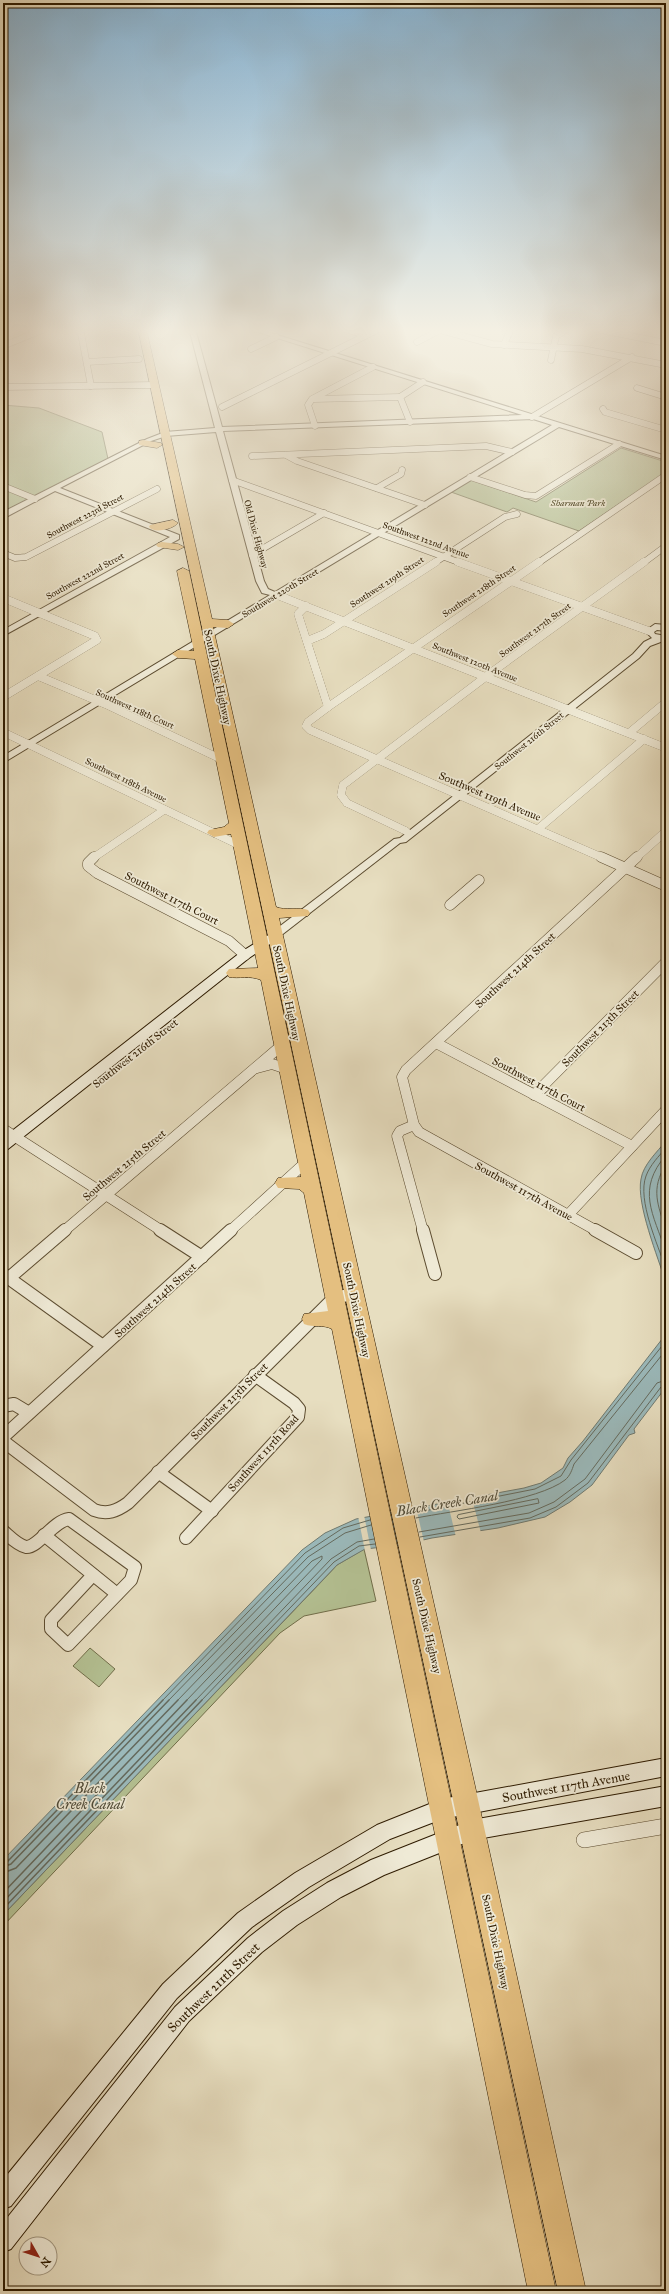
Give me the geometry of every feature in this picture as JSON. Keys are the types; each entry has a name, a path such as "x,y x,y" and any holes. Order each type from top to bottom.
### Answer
{"highway":[{"path":"158,435 159,439"},
{"path":"159,435 162,491"},
{"path":"143,443 159,439"},
{"name":"South Dixie Highway","path":"159,439 161,439 167,466 174,472 353,1294 467,1803 572,2291"},
{"name":"South Dixie Highway","path":"170,511 243,854 334,1298 377,1497 389,1561 542,2291"},
{"path":"154,527 166,526 173,523"},
{"path":"177,542 186,530"},
{"path":"162,545 184,541 190,570 196,576"},
{"path":"187,589 193,596 202,631 209,636"},
{"path":"206,621 215,624 228,624"},
{"path":"198,642 206,647 214,684 221,691"},
{"path":"178,654 190,654 201,657"},
{"path":"235,752 223,760 231,765 239,805 248,814"},
{"path":"214,833 228,831 236,824"},
{"path":"243,854 252,870 266,934 275,935"},
{"path":"269,910 280,914 303,913"},
{"path":"261,946 266,946 271,950 289,1034 298,1042"},
{"path":"234,973 256,972 268,977"},
{"path":"306,1162 324,1160"},
{"path":"284,1183 302,1184 312,1190"},
{"path":"311,1319 329,1318 340,1325"}],"main road":[{"name":"Southwest 216th Street","path":"3,1145 13,1135 245,955 261,946 275,935"},
{"name":"Southwest 216th Street","path":"3,1156 13,1135 195,1007 257,955 261,946"},
{"name":"Southwest 117th Avenue","path":"467,1803 666,1767"},
{"path":"472,1830 666,1796"},
{"path":"3,2198 153,2009 216,1946 265,1905 327,1864 384,1832 442,1809 467,1803"},
{"name":"Southwest 211th Street","path":"3,2241 167,2031 200,1996 240,1958 290,1918 334,1890 404,1855 472,1830"}],"street":[{"path":"159,439 186,435"},
{"name":"Old Dixie Highway","path":"221,435 252,555 263,589 278,595"},
{"name":"Southwest 220th Street","path":"3,760 278,595 539,435"},
{"path":"591,435 666,458"},
{"path":"3,515 143,443"},
{"path":"470,477 532,497 541,494 619,444"},
{"path":"252,456 486,446 512,452"},
{"path":"286,454 298,461 425,505"},
{"path":"377,488 401,474 402,470"},
{"name":"Southwest 218th Street","path":"306,726 328,707 666,475"},
{"name":"Southwest 122nd Avenue","path":"232,480 380,532 614,618 658,629"},
{"path":"3,486 35,499"},
{"path":"55,489 154,527 177,542"},
{"name":"Southwest 223rd Street","path":"3,553 21,558 113,512 162,491"},
{"path":"252,555 324,513"},
{"name":"Southwest 219th Street","path":"307,641 324,634 505,517 517,514"},
{"name":"Southwest 222nd Street","path":"3,633 162,545"},
{"name":"Southwest 217th Street","path":"406,830 351,806 342,798 340,791 345,783 666,546"},
{"name":"Southwest 120th Avenue","path":"278,595 666,748"},
{"path":"3,598 95,636 96,643 3,696"},
{"path":"306,606 298,614 328,707"},
{"path":"658,629 664,638"},
{"name":"Southwest 216th Street","path":"397,841 404,840 458,793 565,708 658,629"},
{"name":"Southwest 216th Street","path":"565,708 638,655 647,644 664,638"},
{"name":"Southwest 118th Court","path":"38,676 223,760"},
{"path":"629,733 666,702"},
{"name":"Southwest 119th Avenue","path":"306,726 310,730 458,793 666,886"},
{"name":"Southwest 118th Avenue","path":"3,732 214,833 243,854"},
{"path":"538,829 644,740"},
{"name":"Southwest 216th Street","path":"275,935 397,841 398,837 406,830 458,793"},
{"name":"Southwest 117th Court","path":"164,810 100,852 87,865 97,873 229,941 245,955"},
{"name":"Southwest 214th Street","path":"414,1125 402,1077 406,1070 666,831"},
{"path":"450,905 479,880"},
{"name":"Southwest 213th Street","path":"534,1095 666,962"},
{"name":"Southwest 117th Court","path":"436,1043 632,1146"},
{"name":"Southwest 215th Street","path":"5,1276 108,1194 282,1045"},
{"name":"Southwest 215th Street","path":"254,1070 272,1064 287,1069"},
{"path":"568,1215 666,1110"},
{"path":"414,1125 400,1131 397,1136 435,1274"},
{"name":"Southwest 117th Avenue","path":"414,1125 423,1134 636,1253"},
{"path":"13,1135 108,1194 202,1257"},
{"name":"Southwest 214th Street","path":"3,1437 306,1162"},
{"path":"5,1276 103,1346"},
{"path":"334,1298 353,1294"},
{"name":"Southwest 213th Street","path":"3,1441 91,1508 107,1513 128,1503 311,1319 334,1298"},
{"name":"Southwest 115th Road","path":"186,1538 293,1423 300,1412 294,1403 255,1375"},
{"path":"3,1406 14,1404 29,1413"},
{"path":"158,1472 212,1511"},
{"path":"3,1531 24,1547 32,1545 61,1520 69,1520 133,1564 135,1567 134,1575 68,1645 51,1629 51,1620 93,1575"},
{"path":"44,1535 117,1594"},
{"path":"584,1840 666,1826"}],"green space":[{"path":"3,435 103,435 108,459 3,512"},
{"name":"Sharman Park","path":"621,448 666,462 666,472 579,531 513,508 507,512 451,492 471,480 536,502"},
{"path":"364,1549 376,1601 304,1616 280,1633 3,1926 3,1915 337,1565"},
{"path":"90,1648 115,1669 99,1687 73,1666"}],"water":[{"path":"666,1141 666,1283 653,1245 640,1190 644,1169"},
{"name":"Black Creek Canal","path":"666,1334 666,1387 634,1429 635,1433 629,1435 592,1485 570,1502 545,1517 498,1528 432,1538 401,1545 365,1549 337,1565 3,1915 3,1860 302,1550 325,1533 356,1519 524,1488 541,1483 563,1468 568,1458 583,1441"}],"pier":[{"path":"471,1495 481,1533 456,1537 447,1500"},
{"path":"416,1507 424,1542 402,1547 411,1508"},
{"path":"364,1515 371,1550 365,1551 358,1516"}]}
